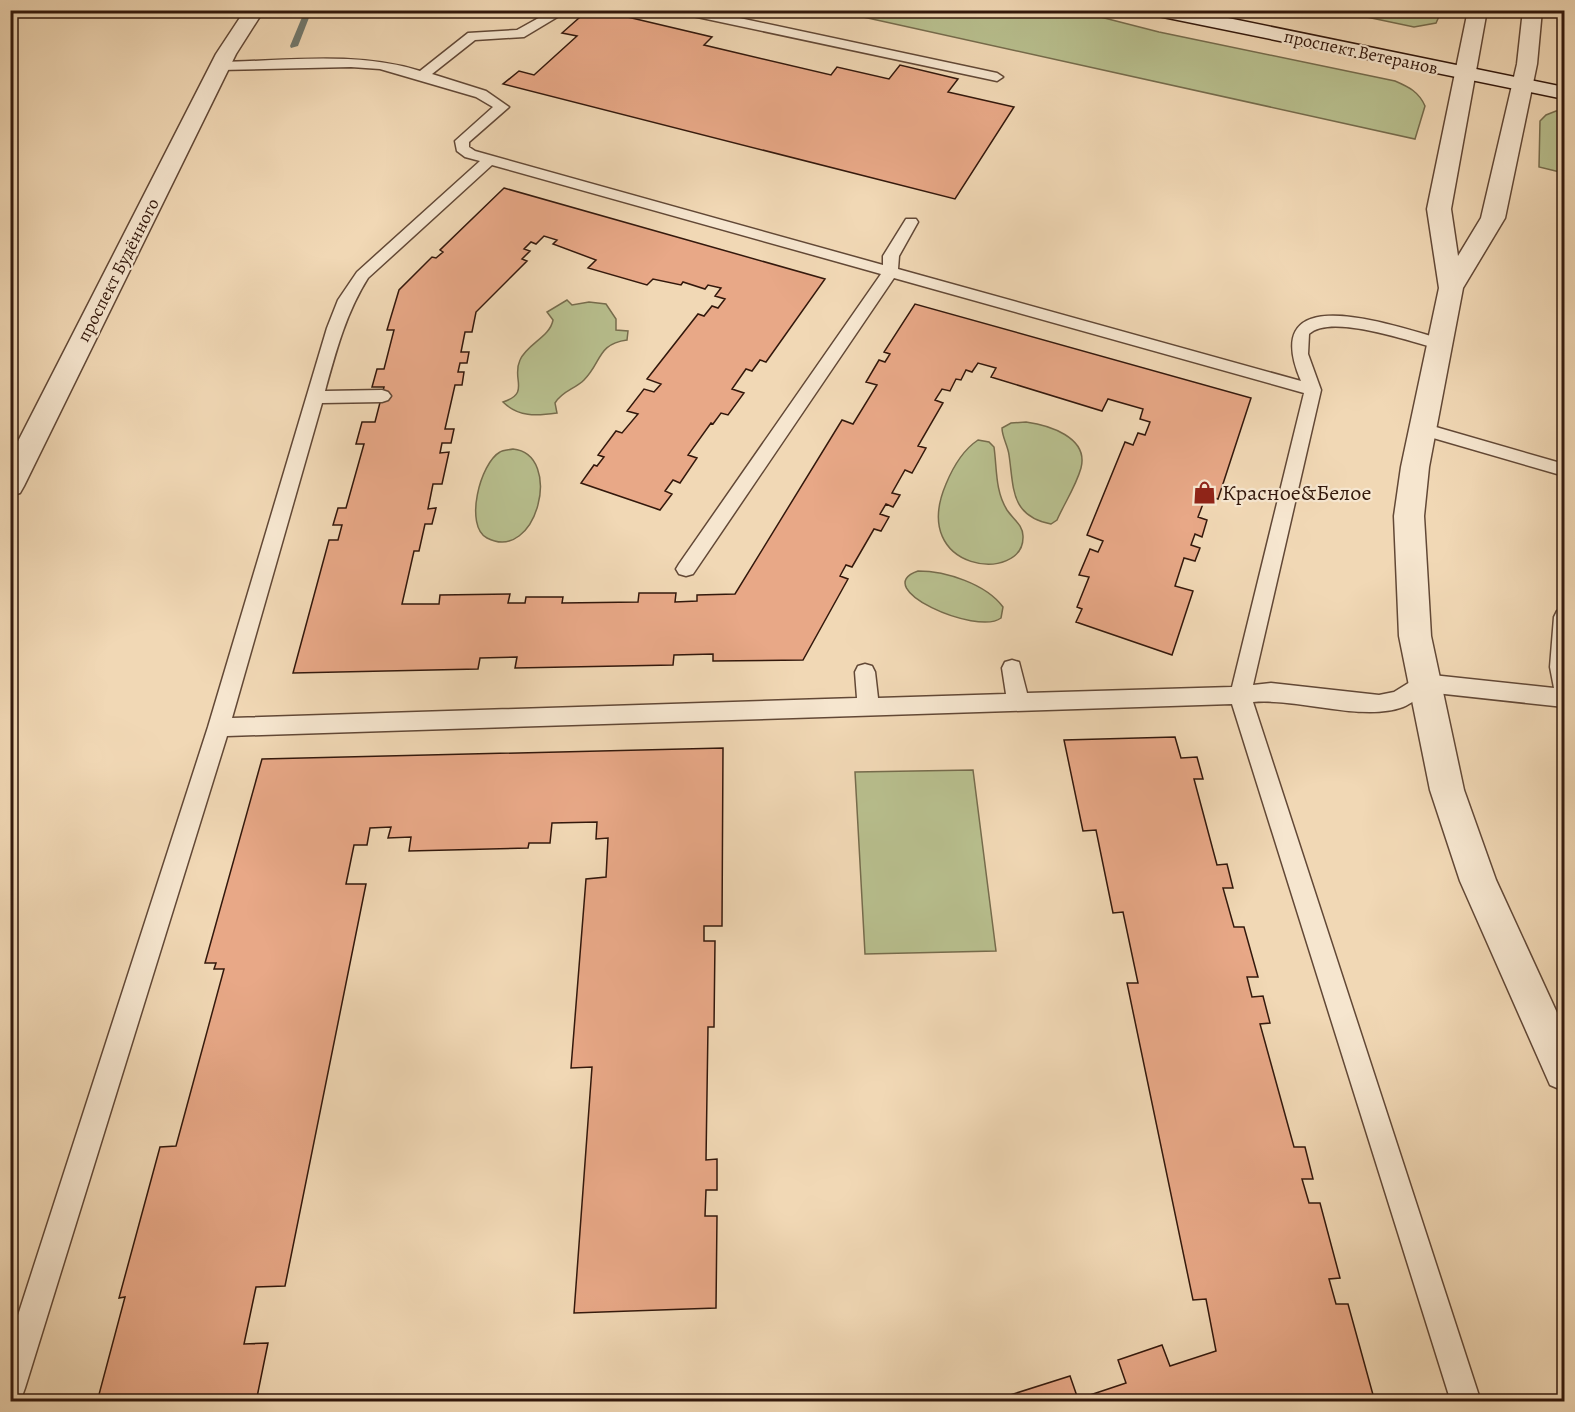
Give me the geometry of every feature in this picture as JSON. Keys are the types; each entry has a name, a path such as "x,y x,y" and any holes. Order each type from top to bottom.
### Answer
{"street":[{"name":"проспект Будённого","path":"223,60 240,10"},
{"name":"проспект Будённого","path":"10,486 223,60 255,10"},
{"name":"проспект Ветеранов","path":"1158,10 1532,72"},
{"path":"1451,288 1439,209 1478,10"},
{"path":"1533,10 1532,72 1494,218 1451,288 1422,429 1409,516 1414,626 1423,683 1447,790 1478,881 1564,1071"},
{"name":"проспект Ветеранов","path":"1448,48 1468,63 1499,58 1532,72 1564,93"}],"lane":[{"path":"422,75 472,36 520,34 563,10"},
{"path":"683,10 997,77"},
{"path":"223,60 380,65 422,75 481,94 502,107 462,141 462,148 470,154 1313,390"},
{"path":"10,1388 219,726 335,328 346,300 362,275 489,160"},
{"path":"686,569 890,272 891,256 911,222"},
{"path":"1439,344 1354,322 1328,321 1309,324 1301,330 1299,345 1302,362 1313,390 1240,695 1466,1401"},
{"path":"315,397 382,396"},
{"path":"1422,429 1564,470"},
{"path":"1564,617 1560,667 1564,687"},
{"path":"1012,668 1018,702"},
{"path":"865,672 868,707"},
{"path":"219,726 1240,695 1271,692 1379,704 1400,699 1423,683 1564,698"}],"green space":[{"path":"1433,10 1441,12 1436,23 1414,27 1338,11"},
{"path":"836,11 1077,11 1159,32 1395,81 1413,90 1425,106 1415,139"},
{"path":"1564,111 1564,173 1539,167 1540,121 1546,115"},
{"path":"567,300 572,305 589,302 606,304 616,319 616,330 628,331 627,340 610,345 584,380 558,399 555,403 557,413 535,415 521,413 503,402 516,394 518,390 517,373 520,360 523,354 551,326 553,320 547,312"},
{"path":"1026,422 1065,434 1079,448 1082,457 1081,468 1073,488 1057,520 1051,524 1028,514 1016,499 1002,428 1011,423"},
{"path":"978,440 989,442 994,447 1000,495 1023,536 1019,551 1006,561 989,564 971,561 954,552 942,536 938,514 952,471 963,454"},
{"path":"513,449 529,455 537,469 540,486 538,505 531,523 519,536 505,542 487,538 480,531 477,521 477,495 486,468 493,458 504,450"},
{"path":"918,571 953,576 976,586 996,599 1003,607 1001,618 988,622 971,621 932,608 916,598 906,588 906,579"},
{"path":"973,770 996,951 865,954 855,772"}],"building":[{"path":"588,10 598,10 712,37 704,45 831,75 837,67 889,79 900,65 958,79 948,92 1014,107 955,199 503,84 519,71 534,75 577,36 562,33"},
{"path":"504,188 825,279 766,362 760,360 752,371 746,369 732,389 744,393 728,415 721,413 713,424 711,423 688,455 697,458 680,483 673,480 665,491 672,494 660,510 581,483 594,465 597,466 604,457 598,455 616,431 622,433 638,414 627,411 644,389 654,392 661,384 647,379 698,314 704,316 712,306 718,308 725,299 715,296 721,288 708,285 705,289 683,282 681,285 653,279 647,285 588,268 596,260 553,244 557,240 544,236 536,244 531,242 524,249 530,251 522,259 527,261 476,312 472,332 465,332 461,352 469,352 467,363 460,363 458,372 464,372 462,385 455,385 445,429 454,429 451,443 442,443 440,453 449,452 442,484 433,484 428,509 436,508 432,524 425,524 419,551 414,551 402,604 439,604 440,595 510,594 508,603 525,603 526,597 563,597 562,603 638,602 639,593 676,593 675,602 697,601 697,595 735,594 842,420 853,424 877,385 866,382 879,360 885,362 890,354 884,352 915,304 1251,398 1218,499 1206,496 1198,517 1207,520 1202,537 1195,534 1191,545 1200,548 1195,561 1184,558 1175,586 1193,591 1172,655 1076,622 1082,609 1077,607 1089,577 1079,575 1090,549 1098,552 1103,541 1087,535 1125,442 1133,445 1138,433 1145,435 1150,422 1140,419 1143,409 1108,399 1102,411 991,377 996,368 978,363 972,372 966,370 961,380 956,379 950,391 942,389 935,400 943,403 918,446 926,448 912,473 905,470 892,493 900,495 893,507 886,504 880,514 889,517 881,531 874,529 852,567 846,565 840,576 848,579 803,660 713,661 713,654 674,655 673,665 515,668 517,657 480,658 478,669 293,673 329,540 338,540 342,525 333,525 338,508 346,508 364,444 356,444 362,422 375,422 384,387 372,387 377,369 384,369 394,330 387,330 399,290 432,257 436,258 443,252 440,250"},
{"path":"1175,737 1181,758 1197,757 1203,779 1194,779 1217,865 1227,864 1233,888 1223,888 1234,927 1244,927 1258,977 1247,977 1252,997 1263,996 1270,1023 1260,1024 1294,1147 1305,1147 1313,1179 1302,1179 1309,1203 1320,1203 1340,1278 1329,1279 1336,1304 1348,1304 1375,1402 1012,1402 1010,1395 1070,1376 1078,1399 1126,1383 1118,1360 1162,1345 1170,1366 1216,1351 1206,1299 1193,1300 1127,983 1138,983 1123,912 1113,913 1096,830 1083,831 1064,740"},
{"path":"723,748 722,926 704,926 704,941 715,941 714,1027 708,1027 706,1160 717,1159 717,1190 706,1190 705,1216 717,1216 716,1308 574,1313 592,1067 571,1068 586,879 606,877 608,838 596,839 597,822 552,823 550,843 529,843 528,848 409,851 411,837 388,838 391,827 370,828 367,845 354,845 346,884 366,884 285,1286 256,1287 244,1344 268,1343 256,1402 97,1402 125,1297 119,1298 160,1147 176,1146 224,969 214,969 216,963 205,963 262,759"}],"waterway":[{"path":"294,46 309,10"}],"place":[{"name":"Красное&Белое","path":"1204,492"}]}
